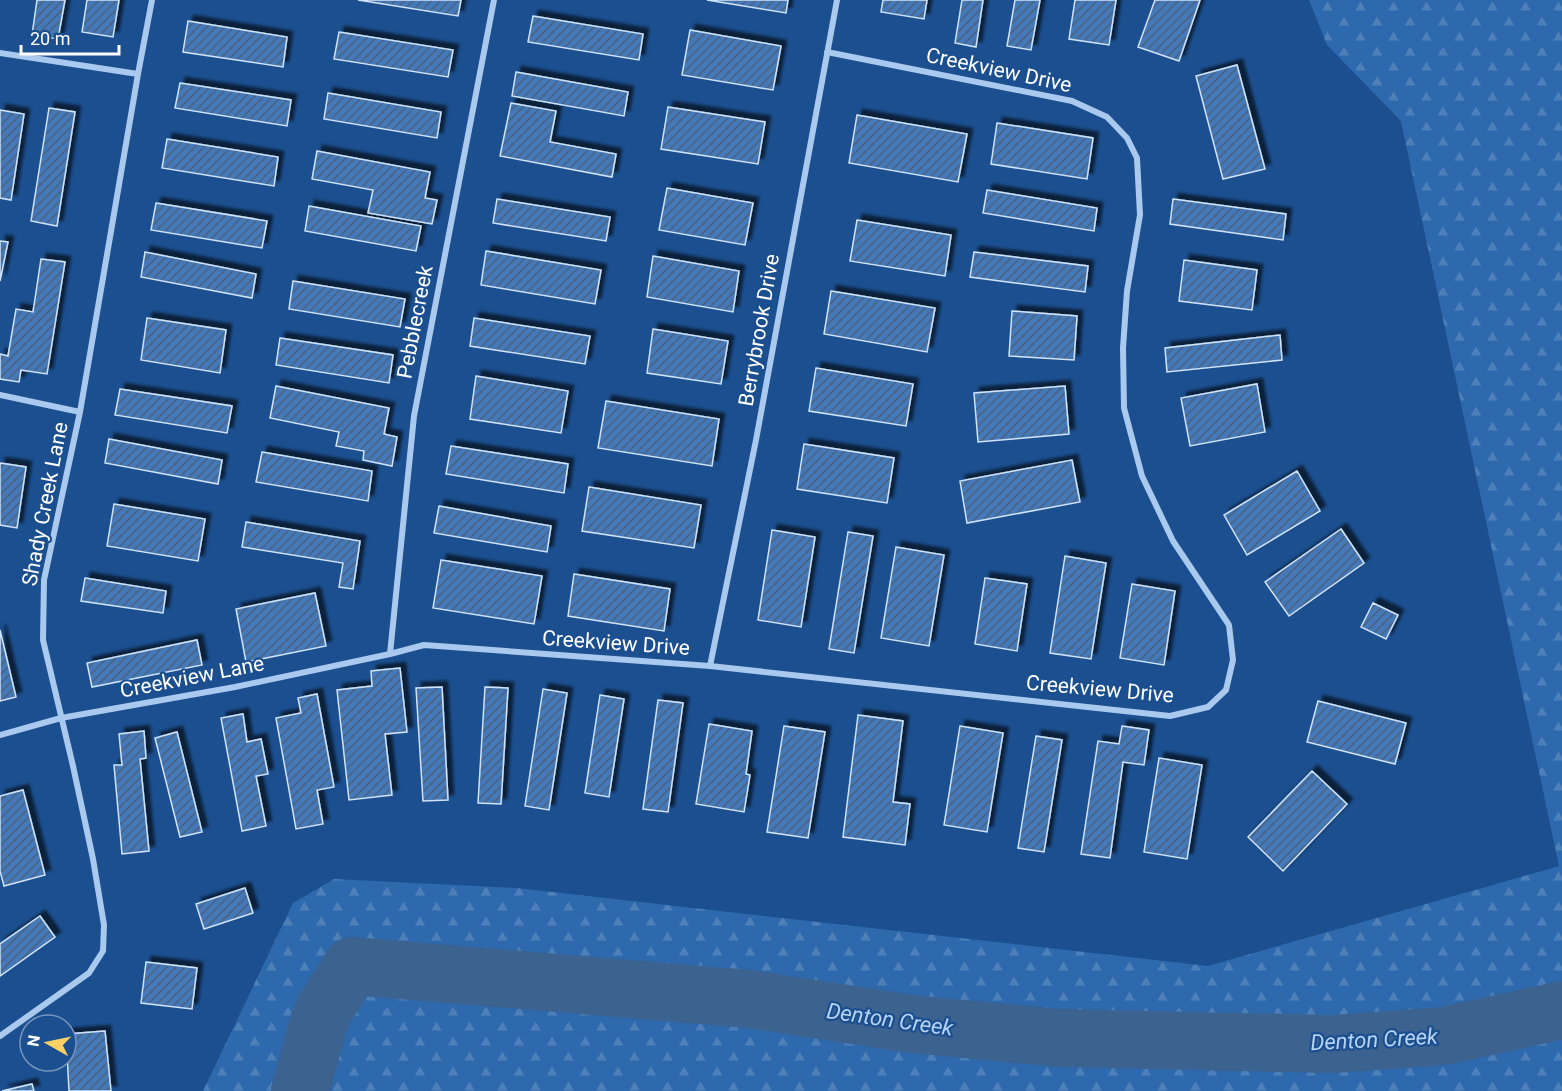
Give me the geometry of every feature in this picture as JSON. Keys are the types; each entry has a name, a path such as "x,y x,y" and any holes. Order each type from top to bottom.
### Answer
{"street":[{"name":"Shady Creek Lane","path":"0,1036 89,973 103,951 104,925 93,859 43,640 44,580 80,412 152,0"},
{"name":"Pebblecreek","path":"390,654 414,416 494,0"},
{"name":"Berrybrook Drive","path":"710,666 756,440 837,0"},
{"name":"Creekview Drive","path":"390,654 424,645 710,666 1170,716 1208,707 1226,690 1233,660 1229,625 1173,541 1155,504 1142,476 1125,408 1123,348 1126,302 1140,215 1137,158 1127,138 1107,117 1072,101 826,52"},
{"path":"0,53 138,74"},
{"path":"0,395 80,412"},
{"name":"Creekview Lane","path":"0,735 62,718 235,687 390,654"}],"green space":[{"path":"1309,0 1562,0 1562,1091 203,1091 293,903 334,879 517,888 1208,966 1559,866 1401,121 1327,45"}],"building":[{"path":"37,0 65,0 58,39 32,35"},
{"path":"87,0 119,0 113,37 82,32"},
{"path":"358,0 461,0 458,16"},
{"path":"707,0 788,0 786,13"},
{"path":"883,0 927,0 924,19 881,12"},
{"path":"962,0 983,0 976,47 955,43"},
{"path":"1015,0 1040,0 1031,50 1007,46"},
{"path":"1075,0 1116,0 1109,45 1069,39"},
{"path":"1155,0 1200,0 1179,61 1138,47"},
{"path":"533,16 643,34 639,60 528,42"},
{"path":"188,21 287,37 283,67 183,52"},
{"path":"690,30 781,46 773,90 682,75"},
{"path":"339,32 453,50 448,77 334,59"},
{"path":"1237,65 1265,169 1223,179 1196,76"},
{"path":"516,72 628,92 624,116 512,96"},
{"path":"180,83 291,100 287,126 175,108"},
{"path":"328,93 441,112 437,138 324,119"},
{"path":"511,103 556,111 550,142 616,154 612,177 500,156"},
{"path":"668,107 765,122 758,164 661,149"},
{"path":"49,108 75,112 57,226 31,221"},
{"path":"0,110 24,114 11,200 0,198"},
{"path":"857,115 967,134 958,182 849,163"},
{"path":"997,123 1093,138 1087,179 991,164"},
{"path":"167,139 278,157 274,186 162,168"},
{"path":"317,151 430,172 425,198 437,200 432,224 368,213 373,190 312,179"},
{"path":"667,188 753,203 745,245 659,230"},
{"path":"987,190 1097,208 1094,231 983,213"},
{"path":"497,199 610,217 606,241 493,223"},
{"path":"1173,199 1286,214 1283,240 1170,224"},
{"path":"156,203 267,221 262,248 151,230"},
{"path":"309,206 421,226 416,251 305,231"},
{"path":"857,220 951,235 945,276 850,261"},
{"path":"0,241 8,242 0,281"},
{"path":"486,251 601,270 595,304 481,285"},
{"path":"145,252 256,274 252,298 141,277"},
{"path":"974,252 1088,266 1085,292 970,277"},
{"path":"653,256 739,271 733,312 647,297"},
{"path":"41,259 65,262 47,374 21,370 19,382 0,379 0,354 8,356 16,309 33,312"},
{"path":"1184,260 1257,270 1252,310 1179,301"},
{"path":"293,281 405,299 400,327 289,309"},
{"path":"831,291 935,308 927,352 824,334"},
{"path":"1012,311 1077,316 1074,360 1009,356"},
{"path":"147,318 226,330 220,373 141,360"},
{"path":"474,318 590,336 585,364 470,346"},
{"path":"653,329 728,341 721,384 647,373"},
{"path":"1280,335 1282,360 1167,372 1165,348"},
{"path":"280,338 393,355 389,383 276,365"},
{"path":"816,368 913,384 906,426 809,411"},
{"path":"476,376 568,391 561,433 470,419"},
{"path":"1257,384 1265,432 1190,446 1181,398"},
{"path":"276,386 389,408 384,434 397,437 392,466 363,460 364,451 336,446 339,432 270,418"},
{"path":"1065,386 1069,434 978,442 974,393"},
{"path":"120,389 232,406 227,433 115,415"},
{"path":"606,401 719,419 712,466 598,448"},
{"path":"109,439 222,460 218,484 105,463"},
{"path":"804,444 894,458 887,503 797,489"},
{"path":"451,446 568,464 564,493 446,474"},
{"path":"262,452 372,471 368,501 256,482"},
{"path":"1072,460 1080,502 967,523 960,481"},
{"path":"0,463 26,467 17,528 0,525"},
{"path":"1297,471 1320,511 1247,555 1224,515"},
{"path":"589,487 701,505 694,548 582,531"},
{"path":"114,504 205,519 198,561 107,546"},
{"path":"439,506 551,526 547,552 434,533"},
{"path":"246,522 360,541 353,589 339,587 343,563 242,547"},
{"path":"1341,529 1364,563 1289,616 1265,582"},
{"path":"772,530 815,537 801,627 758,620"},
{"path":"848,532 873,536 854,653 829,649"},
{"path":"896,547 944,555 929,646 881,638"},
{"path":"1065,556 1106,563 1091,659 1050,653"},
{"path":"441,560 542,576 534,624 433,608"},
{"path":"574,574 670,589 664,631 568,616"},
{"path":"85,578 166,591 163,613 81,601"},
{"path":"985,578 1027,584 1017,651 975,644"},
{"path":"1132,584 1175,591 1164,665 1120,658"},
{"path":"315,593 326,646 246,662 236,609"},
{"path":"1373,603 1398,615 1386,639 1361,627"},
{"path":"0,630 16,697 0,701"},
{"path":"197,640 202,665 92,687 87,663"},
{"path":"400,668 407,732 385,734 392,795 349,800 337,690 372,686 371,671"},
{"path":"442,687 448,800 423,801 416,688"},
{"path":"485,687 508,688 501,804 478,803"},
{"path":"543,689 567,693 549,810 525,806"},
{"path":"317,694 334,787 317,790 323,824 296,829 276,718 301,713 298,698"},
{"path":"600,695 624,699 609,797 585,793"},
{"path":"658,700 683,703 668,812 643,809"},
{"path":"1318,701 1406,723 1395,764 1307,742"},
{"path":"243,714 247,742 261,739 268,774 256,776 266,826 242,831 221,718"},
{"path":"858,715 903,721 893,802 910,804 905,845 843,837"},
{"path":"709,724 752,731 746,774 750,775 744,812 696,804"},
{"path":"784,726 825,732 808,838 767,832"},
{"path":"960,726 1003,733 987,832 944,825"},
{"path":"1122,726 1149,730 1144,765 1123,762 1110,858 1081,854 1098,741 1119,744"},
{"path":"144,731 146,758 140,759 149,851 122,854 114,765 122,765 119,734"},
{"path":"177,732 202,832 180,837 155,738"},
{"path":"1036,736 1062,740 1044,852 1018,848"},
{"path":"1159,758 1202,765 1187,859 1144,852"},
{"path":"1312,771 1347,804 1283,871 1248,837"},
{"path":"23,790 45,875 4,886 0,871 0,796"},
{"path":"245,888 253,913 204,929 196,904"},
{"path":"40,916 55,937 0,976 0,944"},
{"path":"146,962 197,968 192,1009 141,1003"},
{"path":"105,1031 111,1091 69,1091 68,1073 78,1073 78,1033"},
{"path":"32,1084 34,1091 2,1091"}],"waterway":[{"name":"Denton Creek","path":"300,1091 319,1022 352,966 749,999 912,1024 1059,1038 1333,1044 1444,1036 1562,1010"}]}
